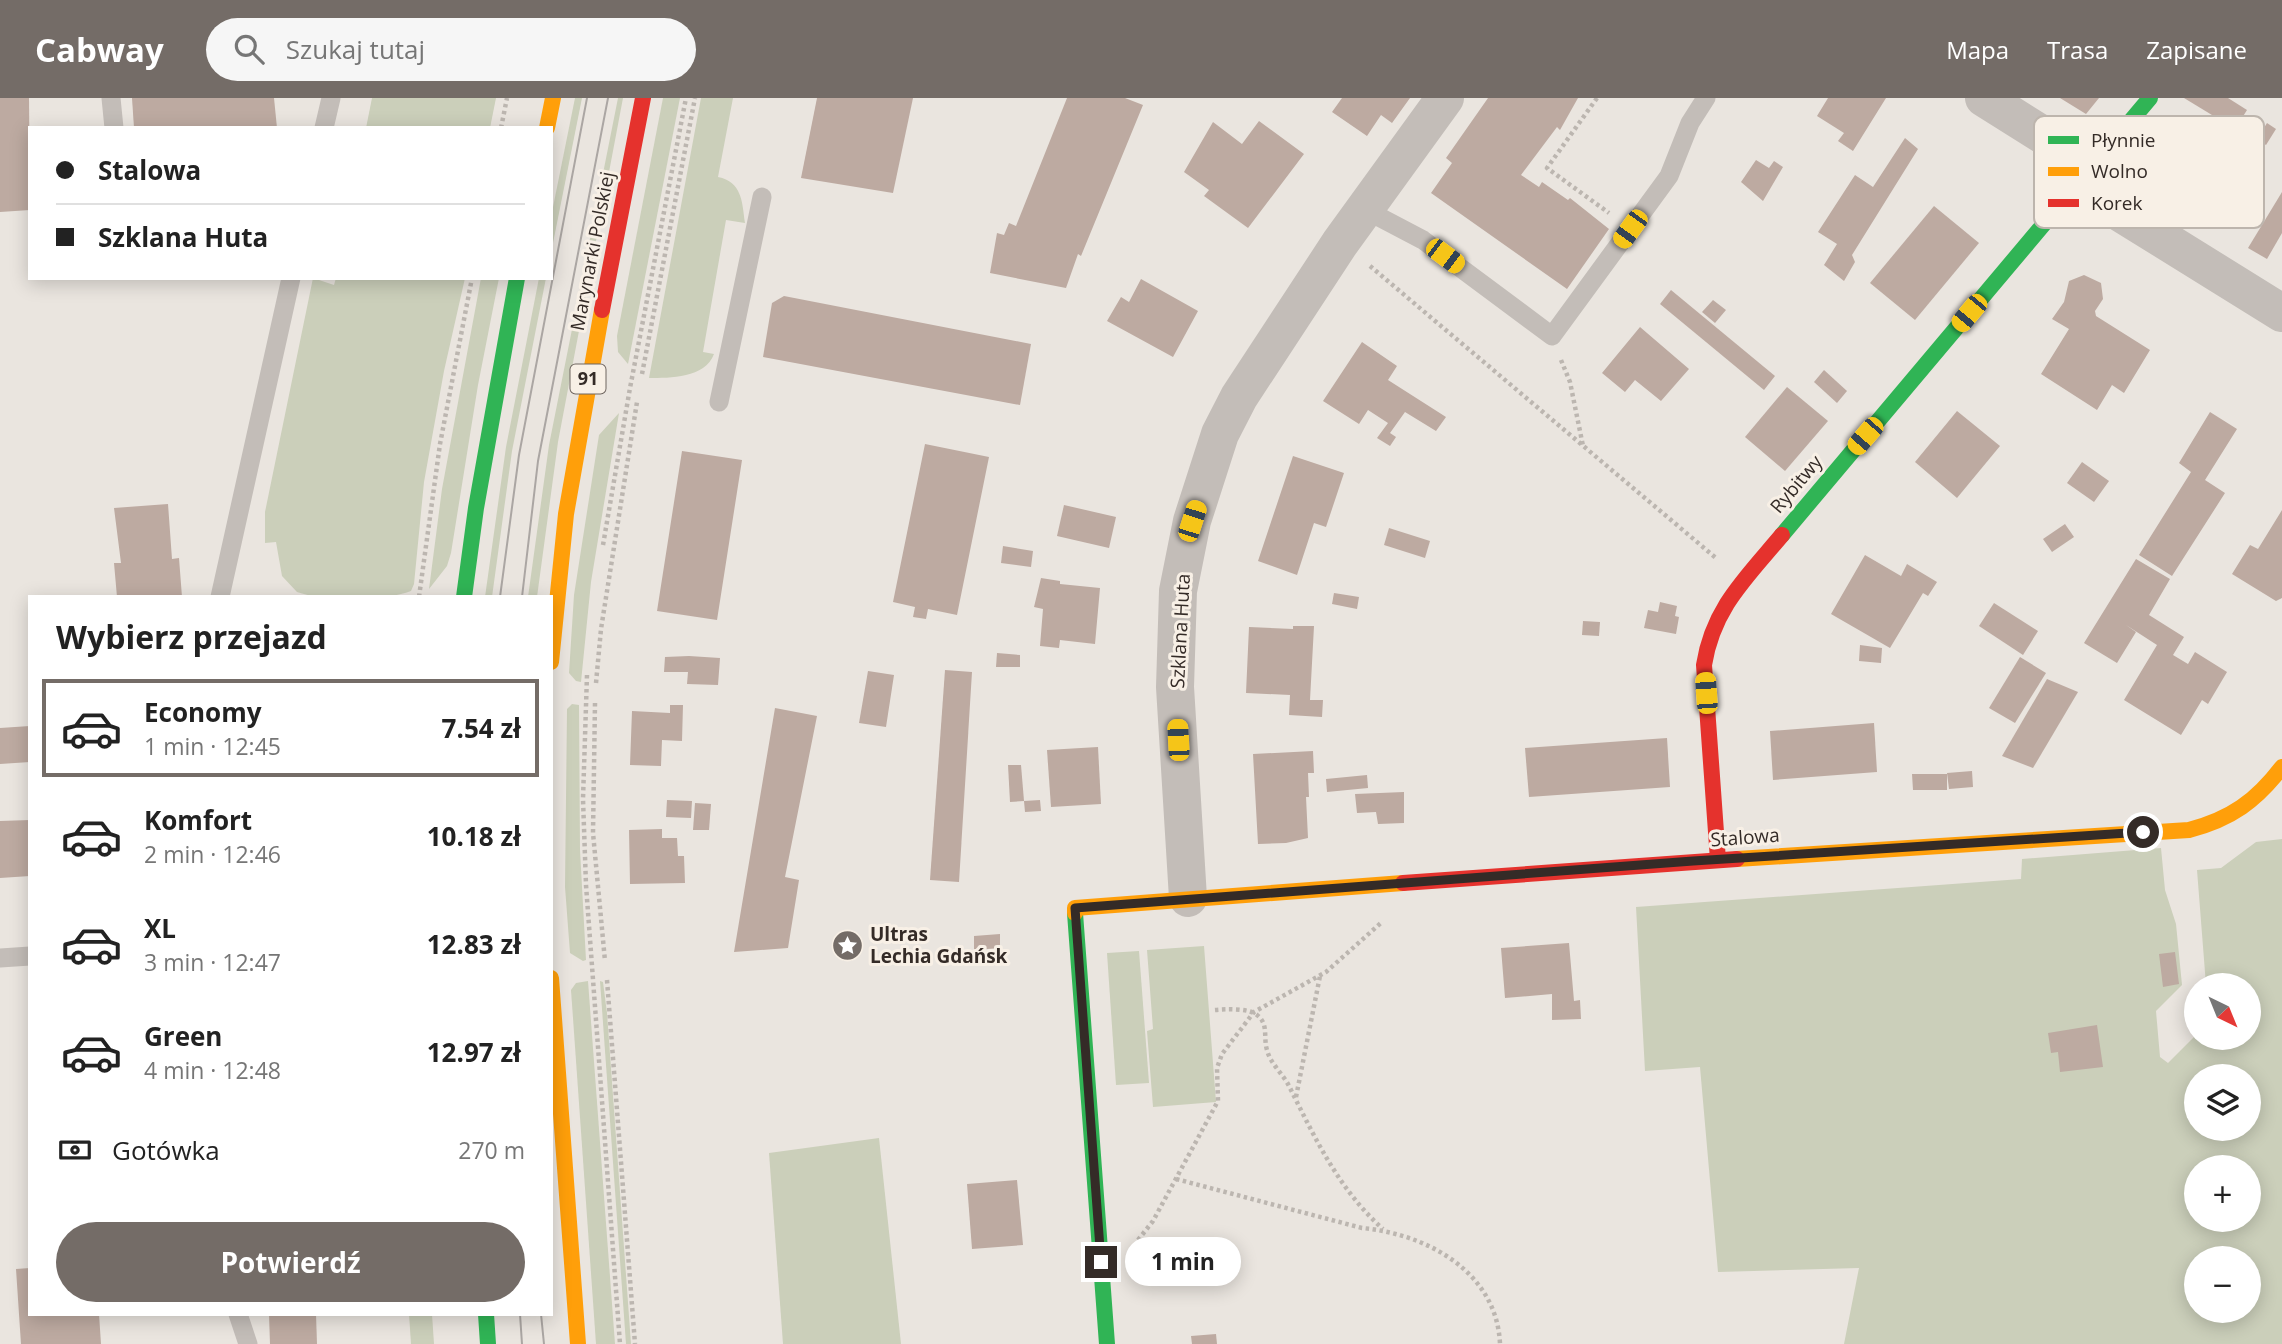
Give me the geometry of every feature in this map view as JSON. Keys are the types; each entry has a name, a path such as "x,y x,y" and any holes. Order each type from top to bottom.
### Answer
{"street":[{"path":"547,126 553,98"},
{"name":"Marynarki Polskiej","path":"553,642 566,514 588,381 643,98"},
{"name":"Szklana Huta","path":"1188,898 1175,687 1178,591 1192,521 1220,434 1239,397 1364,209 1445,98"},
{"path":"1984,98 2034,129"},
{"name":"Rybitwy","path":"2135,116 2150,98"},
{"name":"Rybitwy","path":"1718,860 1704,665 1709,635 1726,602 1742,580 2041,228"},
{"path":"2145,228 2282,313"},
{"path":"464,595 476,508 517,280"},
{"name":"Stalowa","path":"1188,898 2189,830 2221,822 2242,812 2263,794 2282,767"},
{"path":"1107,1344 1075,908 1188,898"},
{"path":"553,1005 578,1344"},
{"path":"486,1316 488,1344"}],"lane":[{"path":"111,98 114,126"},
{"path":"324,126 331,98"},
{"path":"1364,209 1423,240 1552,336 1668,176 1690,123 1706,98"},
{"path":"719,402 762,197"},
{"path":"219,595 291,280"},
{"path":"0,958 28,956"},
{"path":"239,1316 248,1344"}],"path":[{"path":"501,126 507,98"},
{"path":"601,556 630,388 686,98"},
{"path":"642,374 695,98"},
{"path":"1597,98 1547,169 1630,229"},
{"path":"1368,265 1742,580"},
{"path":"419,595 440,444 472,280"},
{"path":"1552,336 1570,382 1583,446"},
{"path":"596,682 601,629 637,402"},
{"path":"588,667 583,785 586,885 620,1344"},
{"path":"595,704 593,833 605,961"},
{"path":"1136,1243 1153,1221 1218,1101 1217,1068 1222,1054 1254,1012 1320,975 1391,915"},
{"path":"1296,1102 1296,1088 1320,975"},
{"path":"607,980 635,1344"},
{"path":"1215,1010 1254,1012 1265,1023 1267,1051 1330,1166 1367,1215 1383,1230"},
{"path":"1176,1179 1362,1228 1383,1230 1432,1246 1467,1270 1499,1322 1500,1344"}],"green space":[{"path":"372,98 496,98 490,126 366,126"},
{"path":"575,98 582,98 553,243 553,207"},
{"path":"618,98 623,98 558,442 537,595 528,595 549,445"},
{"path":"663,98 680,98 628,364 618,352 617,336"},
{"path":"701,98 733,98 718,177 732,183 736,188 745,223 726,220 703,352 714,354 703,368 695,372 667,378 649,378"},
{"path":"313,280 334,285 335,280 465,280 444,371 424,482 414,584 411,591 396,595 308,595 297,592 282,576 276,542 265,543 265,512"},
{"path":"481,280 499,280 478,385 451,553 447,566 429,589 442,489"},
{"path":"539,280 546,280 512,451 492,595 485,595 506,447"},
{"path":"619,413 591,582 581,682 576,681 569,673 574,595 599,435"},
{"path":"572,704 579,705 580,850 586,960 583,961 570,953 565,887 567,709"},
{"path":"2282,839 2282,1344 1844,1344 1859,1268 1718,1272 1700,1067 1645,1071 1636,907 2021,879 2022,859 2161,848 2165,890 2176,924 2182,985 2156,1011 2160,1057 2168,1063 2184,1047 2184,1050 2261,1050 2261,973 2205,973 2197,870 2221,868 2256,842"},
{"path":"1204,946 1216,1102 1153,1107 1147,1031 1153,1029 1147,950"},
{"path":"1139,951 1149,1083 1116,1085 1107,953"},
{"path":"588,981 615,1344 596,1344 571,990 576,983"},
{"path":"600,981 603,982 607,1013 631,1344 626,1344"},
{"path":"879,1138 901,1344 783,1344 769,1153"},
{"path":"409,1316 432,1316 434,1344 411,1344"}],"building":[{"path":"0,98 29,98 28,210 0,212"},
{"path":"132,98 274,98 277,126 134,126"},
{"path":"817,98 913,98 893,193 801,178"},
{"path":"1067,98 1125,98 1143,105 1081,256 1078,254 1066,288 990,273 997,233 1004,235 1009,223 1016,226"},
{"path":"1342,98 1410,98 1392,123 1381,115 1367,136 1332,112"},
{"path":"1488,98 1578,98 1560,130 1557,127 1521,175 1539,187 1542,182 1568,200 1570,198 1609,229 1567,289 1431,193 1452,163 1446,158"},
{"path":"1828,98 1886,98 1853,151 1838,141 1844,133 1817,116"},
{"path":"2060,98 2099,98 2086,114"},
{"path":"2184,98 2228,98 2247,110 2243,116 2214,116"},
{"path":"1259,121 1304,154 1248,228 1204,196 1209,190 1184,172 1213,122 1242,144"},
{"path":"2267,123 2276,129 2266,145 2264,144 2264,128"},
{"path":"1905,138 1918,149 1852,255 1855,262 1844,281 1824,265 1837,244 1818,232 1855,175 1873,187"},
{"path":"1756,160 1769,168 1774,161 1783,167 1763,201 1741,182"},
{"path":"2282,192 2282,233 2267,259 2248,248 2260,228 2264,228 2264,222"},
{"path":"1934,206 1979,243 1915,320 1870,283"},
{"path":"2084,275 2101,283 2103,299 2095,311 2096,316 2150,350 2124,393 2112,385 2097,410 2041,374 2069,329 2052,319 2064,302 2069,281"},
{"path":"1141,279 1198,311 1173,357 1107,321 1121,297 1129,302"},
{"path":"1671,290 1775,376 1764,390 1660,304"},
{"path":"784,296 1031,344 1020,405 763,357 772,303"},
{"path":"1713,300 1726,310 1715,323 1702,312"},
{"path":"1640,327 1689,369 1661,401 1635,380 1625,392 1602,373"},
{"path":"1362,342 1397,366 1388,380 1446,417 1436,431 1405,412 1390,433 1396,437 1390,446 1377,438 1388,423 1368,410 1359,424 1323,401"},
{"path":"1824,370 1847,391 1837,403 1814,382"},
{"path":"1787,387 1828,421 1785,471 1745,437"},
{"path":"1957,411 2000,446 1957,498 1915,462"},
{"path":"2210,412 2237,429 2205,480 2225,493 2172,576 2139,555 2191,472 2179,463"},
{"path":"925,444 989,457 957,615 928,609 926,619 913,617 915,607 893,602"},
{"path":"682,451 742,460 717,620 657,611"},
{"path":"1293,456 1344,473 1326,527 1314,523 1297,575 1258,561"},
{"path":"2082,462 2109,481 2094,502 2067,483"},
{"path":"168,504 172,559 179,558 182,595 117,595 114,563 121,563 114,508"},
{"path":"1064,505 1116,517 1109,548 1057,536"},
{"path":"2282,510 2282,598 2276,601 2232,574 2250,545 2258,549"},
{"path":"2065,524 2074,537 2052,552 2043,539"},
{"path":"1389,528 1430,541 1425,558 1384,545"},
{"path":"1003,546 1033,551 1031,567 1001,563"},
{"path":"1865,555 1901,576 1907,564 1937,582 1928,596 1923,593 1890,648 1831,614"},
{"path":"2136,559 2170,579 2149,615 2184,637 2173,655 2188,664 2195,652 2227,672 2208,704 2202,700 2181,735 2124,700 2157,645 2126,625 2136,632 2117,663 2084,643"},
{"path":"1041,578 1060,581 1060,584 1100,588 1095,644 1060,640 1059,648 1040,646 1043,609 1034,607"},
{"path":"1334,593 1359,597 1357,609 1332,604"},
{"path":"1660,602 1677,606 1675,616 1679,617 1676,634 1644,628 1648,610 1658,612"},
{"path":"1994,603 2038,631 2023,655 1979,626"},
{"path":"1583,621 1600,622 1599,636 1582,635"},
{"path":"1293,626 1314,626 1310,700 1323,700 1322,717 1289,715 1290,695 1246,693 1249,627 1293,629"},
{"path":"1860,645 1882,648 1881,663 1859,661"},
{"path":"997,653 1020,655 1020,667 996,667"},
{"path":"665,657 720,658 718,685 687,684 688,672 664,672"},
{"path":"2020,657 2046,673 2015,723 1989,708"},
{"path":"945,670 972,672 959,882 930,880"},
{"path":"868,671 894,675 886,727 859,723"},
{"path":"2047,679 2078,692 2033,768 2002,756"},
{"path":"670,705 683,705 682,741 662,740 661,766 630,765 632,711 670,713"},
{"path":"775,708 817,716 785,877 799,880 788,948 734,952"},
{"path":"1874,723 1877,772 1773,780 1770,731"},
{"path":"28,726 28,762 0,764 0,728"},
{"path":"1667,738 1670,787 1529,797 1525,748"},
{"path":"1098,747 1101,804 1051,807 1047,750"},
{"path":"1313,751 1314,773 1308,773 1309,797 1306,797 1308,838 1286,843 1258,844 1253,754"},
{"path":"1008,765 1021,765 1024,801 1010,802"},
{"path":"1972,771 1973,787 1949,789 1947,773"},
{"path":"1912,774 1947,774 1947,790 1913,790"},
{"path":"1367,775 1368,788 1327,792 1326,779"},
{"path":"1404,792 1404,823 1378,824 1376,812 1357,813 1355,794"},
{"path":"667,800 692,801 691,818 666,817"},
{"path":"1040,800 1041,811 1025,812 1024,801"},
{"path":"695,803 711,804 709,830 693,830"},
{"path":"28,820 28,876 0,878 0,821"},
{"path":"662,829 662,838 677,838 678,856 684,856 685,883 630,884 629,830"},
{"path":"1000,934 1000,948 974,950 974,936"},
{"path":"1569,943 1574,1001 1580,1000 1581,1019 1552,1020 1552,994 1505,998 1501,948"},
{"path":"2175,952 2179,984 2163,987 2159,954"},
{"path":"2097,1025 2103,1067 2060,1072 2058,1052 2051,1053 2048,1033"},
{"path":"1017,1180 1023,1245 972,1249 967,1184"},
{"path":"28,1268 28,1316 99,1316 101,1344 21,1344 16,1269"},
{"path":"269,1316 316,1316 317,1344 270,1344"},
{"path":"1216,1334 1217,1344 1192,1344 1191,1336"}],"tram line":[{"path":"553,276 587,98"},
{"path":"522,595 538,461 608,98"},
{"path":"500,595 519,455 552,280"},
{"path":"520,1316 522,1344"},
{"path":"541,1316 544,1344"}],"traffic: fast":[{"path":"2135,116 2150,98"},
{"path":"1782,535 2041,228"},
{"path":"464,595 476,508 517,280"},
{"path":"1075,913 1107,1344"},
{"path":"486,1316 488,1344"}],"traffic: slow":[{"path":"547,126 553,98"},
{"path":"553,642 566,514 602,310"},
{"path":"1737,859 2189,830 2218,820 2242,807 2262,790 2282,767"},
{"path":"1075,913 1075,908 1403,883"},
{"path":"553,1005 578,1344"}],"traffic: jam":[{"path":"602,310 643,98"},
{"path":"1718,860 1704,665 1708,645 1723,610 1782,535"},
{"path":"1403,883 1737,859"}],"place":[{"name":"Ultras Lechia Gdańsk","path":"847,945"}],"route":[{"path":"1101,1262 1075,908 1693,861 2143,832"}]}
